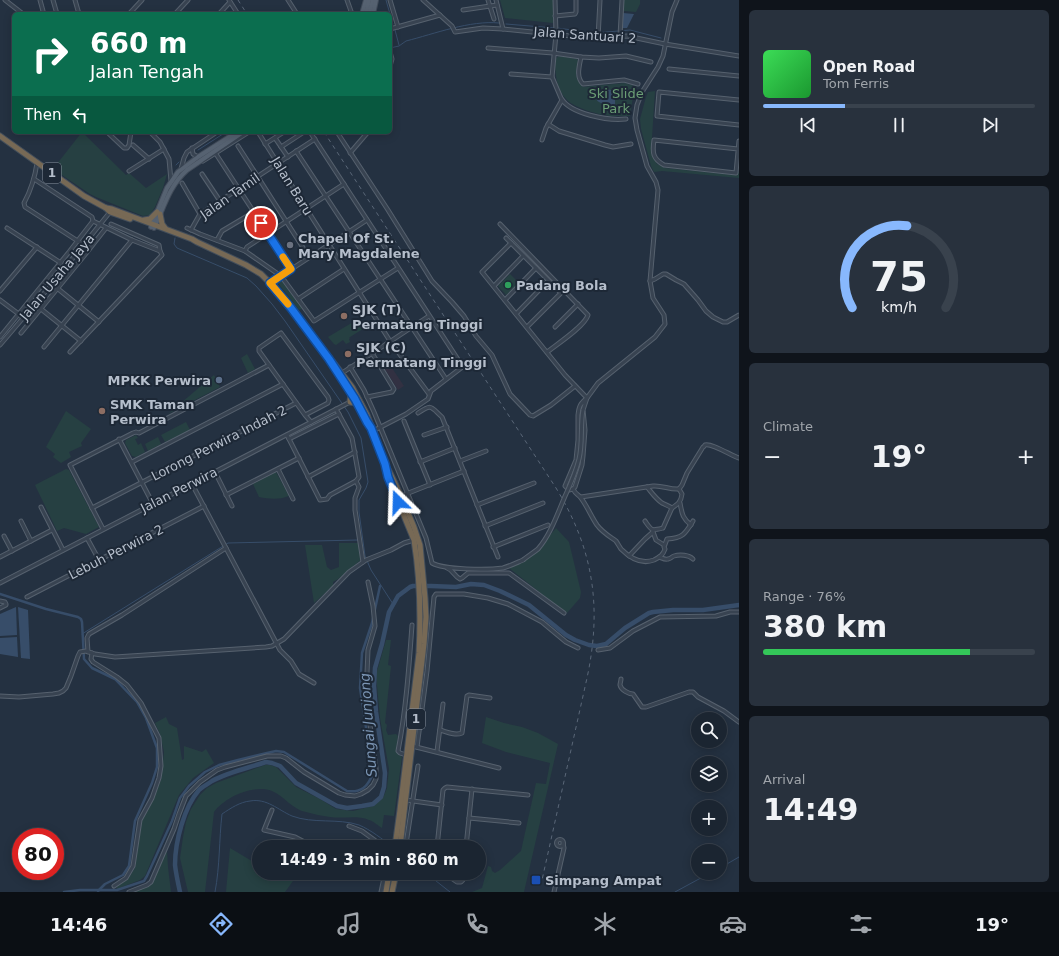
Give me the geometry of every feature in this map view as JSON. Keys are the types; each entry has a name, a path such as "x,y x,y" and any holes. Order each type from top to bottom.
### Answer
{"highway":[{"name":"1","path":"0,136 84,196 106,208 190,242 197,242"},
{"name":"1","path":"111,210 192,239 252,268 261,274 291,308 329,359 351,392 357,398 359,406 372,429"},
{"path":"141,220 150,219 159,213 165,229"},
{"name":"1","path":"329,359 342,373 370,422 388,477 414,540 421,578"},
{"path":"351,392 348,403 356,403 359,406"},
{"name":"1","path":"385,464 401,496 420,545 422,598 419,653 406,755 399,839"},
{"path":"398,502 401,496"},
{"name":"1","path":"399,839 415,746 426,617 422,598"},
{"path":"386,892 388,880"}],"main road":[{"path":"363,12 366,0"},
{"path":"369,0 369,12"},
{"path":"369,12 374,0"},
{"path":"153,226 180,172 187,170 234,134"},
{"path":"159,213 167,188 171,181 180,172 198,157 239,134"}],"street":[{"path":"5,0 9,1 22,12"},
{"path":"40,0 42,12"},
{"path":"53,0 56,12"},
{"path":"75,0 78,12"},
{"path":"131,12 142,0"},
{"path":"177,12 188,0"},
{"path":"288,0 296,12"},
{"path":"347,0 351,12"},
{"path":"390,0 398,27"},
{"path":"423,0 440,15"},
{"path":"488,0 494,18"},
{"path":"496,0 503,29"},
{"path":"555,0 556,34 552,78 562,100 572,108 587,114 611,119 626,119"},
{"path":"555,16 575,14 576,0"},
{"path":"598,37 600,0"},
{"path":"620,35 622,0"},
{"path":"573,489 568,490 565,486 576,460 578,415 581,404 598,383 636,353 655,336 664,324 664,314 653,298 650,281 658,190 656,182 647,166 636,130 636,118 637,105 642,92 661,62 672,12 677,0"},
{"path":"221,12 230,1 237,12"},
{"path":"463,10 497,5"},
{"path":"392,28 440,15"},
{"name":"Jalan Santuari 2","path":"440,15 452,26 454,31 483,28 598,37 620,35 739,56"},
{"path":"549,33 555,39"},
{"path":"555,39 557,36 562,34"},
{"path":"488,48 554,53 580,57 599,58 626,56 651,62"},
{"path":"580,57 578,72 580,80 583,84 624,80 638,84"},
{"path":"669,69 739,76"},
{"path":"511,74 552,78"},
{"path":"739,100 659,92 657,116 739,125"},
{"path":"542,140 548,124 562,100"},
{"path":"548,124 559,131 604,145 613,147 631,144"},
{"path":"109,134 124,148 127,148 129,145 131,134"},
{"path":"152,134 160,142 164,149 169,162 171,181"},
{"path":"180,172 185,155 192,148 214,134"},
{"path":"169,170 180,172 216,154 246,134"},
{"name":"Jalan Baru","path":"259,134 390,341 429,394"},
{"path":"265,144 275,138 277,134"},
{"path":"281,147 301,134"},
{"path":"311,134 461,364 461,368 431,391 428,399 406,414 381,427 372,429"},
{"path":"338,134 432,281 464,316 476,336 492,355 510,394 530,415 535,416 575,386"},
{"path":"350,153 366,134"},
{"path":"275,138 288,157"},
{"name":"Jalan Tamil","path":"191,230 200,214 315,139"},
{"path":"738,149 654,140 652,148 654,156 658,162 664,165 736,173 739,142"},
{"path":"133,145 149,159"},
{"path":"238,146 309,258"},
{"path":"192,148 193,154 198,157"},
{"path":"129,171 164,149"},
{"path":"296,152 446,379"},
{"path":"216,154 291,269"},
{"path":"37,163 30,193 24,207 84,244"},
{"path":"202,174 220,201"},
{"path":"34,179 92,217 93,221 160,252"},
{"path":"182,183 200,214"},
{"path":"245,251 247,247 344,184"},
{"name":"Jalan Usaha Jaya","path":"0,345 52,284 111,210"},
{"path":"217,240 222,231 254,212"},
{"path":"270,283 367,220"},
{"name":"Jalan Usaha Jaya","path":"0,336 61,263 93,221"},
{"path":"70,352 162,255 159,245 111,224"},
{"path":"500,224 588,315 588,318 576,330 547,352"},
{"path":"8,228 61,263"},
{"name":"Jalan Usaha Jaya","path":"21,333 106,228"},
{"name":"Jalan Tamil","path":"187,228 245,251 281,276 314,321 359,292"},
{"path":"119,234 122,229"},
{"path":"506,238 560,293 527,327"},
{"path":"44,347 132,240"},
{"path":"511,243 482,272 575,386 587,398"},
{"path":"0,291 37,247"},
{"path":"494,286 523,256"},
{"path":"252,268 258,260"},
{"path":"359,292 398,268"},
{"path":"505,300 536,268"},
{"path":"298,299 344,269"},
{"path":"650,281 663,274 666,274 684,284 706,311 713,317 723,322 727,322 739,316"},
{"path":"516,314 548,281"},
{"path":"52,284 99,322"},
{"path":"0,300 23,318"},
{"path":"554,327 578,304"},
{"path":"41,309 81,341"},
{"path":"342,373 430,316"},
{"path":"305,415 328,403 329,400 281,333 259,348 259,352 296,403 305,415 311,422"},
{"path":"368,397 392,392 394,389 372,353"},
{"path":"103,529 70,465 133,432 139,433 269,365"},
{"path":"350,367 368,397 381,427 426,538 431,560 434,565 449,569 460,579 468,573 509,572 564,613"},
{"path":"132,462 283,384"},
{"name":"Jalan Perwira","path":"0,583 357,398"},
{"path":"443,567 465,569 502,568 523,560 537,549 553,524 579,460 581,420 587,398"},
{"name":"Lorong Perwira Indah 2","path":"92,508 296,403"},
{"path":"418,413 427,407 432,407 442,417 498,557"},
{"path":"287,435 320,500 326,499 330,495 356,481 359,474 352,438 336,409"},
{"path":"573,489 584,456 585,430 583,410"},
{"path":"367,415 374,412"},
{"path":"289,439 339,414"},
{"path":"404,421 430,485"},
{"path":"424,435 446,427"},
{"path":"119,439 153,504"},
{"path":"581,497 647,487 660,486 674,490 679,489 687,473 705,445 709,445 739,458"},
{"path":"420,462 455,448"},
{"path":"460,461 486,451"},
{"path":"308,477 355,452"},
{"path":"226,495 299,458"},
{"path":"278,469 293,500"},
{"path":"401,496 464,471"},
{"path":"215,472 232,506"},
{"path":"356,481 359,487 355,498 355,510 366,560"},
{"path":"477,505 534,483"},
{"path":"192,484 276,644 291,661 299,674 314,683"},
{"path":"647,487 658,499 672,508"},
{"path":"573,489 576,494 581,497 598,526 629,556 642,562 652,561 664,553 664,545 667,539 676,538 684,534 693,521"},
{"path":"679,489 682,494 680,503 681,511 685,520 690,525"},
{"path":"485,526 543,503"},
{"path":"629,556 653,531 662,528 668,519 672,508 680,503"},
{"name":"Lebuh Perwira 2","path":"28,597 204,506"},
{"path":"40,507 63,550"},
{"path":"21,521 31,541"},
{"path":"646,521 653,531 656,540 664,545"},
{"path":"414,527 420,525"},
{"path":"494,546 548,525"},
{"path":"0,557 52,530"},
{"path":"4,536 12,551"},
{"path":"87,538 99,560"},
{"path":"0,696 19,697 53,694 63,691 66,688 80,652 89,652 115,657 272,646 284,638 349,572 366,560 414,540"},
{"path":"114,886 126,878 133,866 140,820 152,798 160,772 159,738 141,702 127,685 93,662 89,652 89,634 122,615 225,547"},
{"path":"659,557 668,559 675,555 687,556 693,559"},
{"path":"456,568 456,576"},
{"path":"456,576 460,570 465,569"},
{"path":"128,892 151,882 174,829 186,796 200,782 217,770 267,756 277,756 286,758 329,787 345,795 355,796 361,794 373,785 376,779 376,768 366,688 368,650 375,626 368,582"},
{"path":"499,768 415,746 428,671 434,597 436,594 464,594 488,598 508,604 542,622 566,642 578,648"},
{"path":"0,601 5,602 6,605 0,608"},
{"path":"598,650 610,648 633,631 660,617 716,616 730,612 739,612"},
{"path":"426,617 433,617"},
{"path":"406,755 398,751 407,693 412,625"},
{"path":"425,632 431,631"},
{"path":"621,679 621,688 629,694 633,694 642,707 693,692 698,697 724,711 739,722"},
{"path":"440,730 458,735 462,733 467,696 490,698"},
{"path":"437,751 443,704"},
{"path":"407,840 418,766"},
{"path":"438,840 443,790 447,787 528,795"},
{"path":"467,840 472,789"},
{"path":"406,800 442,804"},
{"path":"272,810 264,830 295,837 301,840"},
{"path":"469,818 519,823"},
{"path":"349,826 362,831 374,840"},
{"path":"562,852 556,844 561,840 564,843"},
{"path":"559,847 563,846 564,843"},
{"path":"554,892 564,843"},
{"path":"381,892 384,880"},
{"path":"454,880 457,882 461,882 463,880"}],"shaded area":[{"path":"623,13 634,14 627,28 622,28"},
{"path":"624,87 628,89 627,98 621,95 617,97 615,100 615,106 612,109 597,100 597,97 606,89 617,92"},
{"path":"388,362 404,386 398,390 383,366"},
{"path":"16,607 17,635 0,636 0,614"},
{"path":"18,607 28,610 30,659 21,658"},
{"path":"17,637 18,657 0,654 0,638"}],"green space":[{"path":"500,0 553,0 553,23 505,18"},
{"path":"624,0 640,0 640,4 636,12 624,11"},
{"name":"Ski Slide Park","path":"559,56 577,59 577,78 583,87 625,83 637,87 633,96 630,116 611,116 588,111 567,100 563,96 558,86 555,70 555,59"},
{"path":"655,91 651,153 657,164 665,168 734,175 739,172 739,178 662,171 654,172 641,129 640,119 648,92"},
{"path":"80,134 84,134 126,175 129,173 146,188 167,174 155,207 150,215 143,216 90,194 53,169"},
{"name":"Padang Bola","path":"510,274 519,283 506,295 498,286"},
{"path":"281,279 303,308 299,310 277,282"},
{"path":"360,318 366,327 349,337 350,342 346,344 343,340 336,345 328,337"},
{"path":"247,354 255,369 248,373 241,358"},
{"path":"214,375 220,387 168,414"},
{"path":"66,411 91,429 81,443 82,446 69,452 71,457 61,463 53,457 55,454 46,447"},
{"path":"186,422 190,430 165,442 161,435"},
{"path":"136,435 138,438 135,439 138,445 141,443 145,452 136,457 132,456 125,443 126,440"},
{"path":"158,437 161,444 148,451 145,444"},
{"path":"66,469 69,470 99,527 86,534 64,528 57,531 35,485"},
{"path":"276,472 289,496 274,499 259,497 253,484"},
{"path":"556,528 569,542 581,592 580,598 567,613 509,568 529,557 541,546"},
{"path":"339,543 358,543 362,559 333,582 333,586 314,603 305,545 322,545 327,567 331,570 339,567"},
{"path":"386,640 391,640 388,665 391,666 385,723 387,725 386,730 388,735 396,734 398,736 396,751 398,751 402,757 394,816 384,815 382,828 373,821 355,817 330,817 301,811 281,796 265,789 257,789 240,793 225,801 214,812 205,892 188,892 180,858 186,822 191,809 200,795 207,788 216,783 265,765 270,765 276,767 296,787 336,809 353,811 373,806 383,798 387,788 389,769 380,718 376,675"},
{"path":"166,717 169,724 177,728 182,760 184,759 184,746 202,752 206,749 214,763 193,778 179,795 145,876 140,880 117,889 116,886 128,879 135,868 141,820 154,798 161,779 164,752 160,734 155,723"},
{"path":"486,717 538,733 558,744 524,892 472,892 482,888 484,880 486,880 488,866 491,867 492,871 495,873 521,851 536,783 546,784 550,763 506,752 482,743"},
{"path":"230,848 252,861 252,880 293,881 285,892 226,892"},
{"path":"167,851 171,892 133,892 150,885"}],"waterway":[{"path":"386,0 389,12"},
{"path":"392,48 399,46 406,41 452,28 476,24 499,23"},
{"path":"506,24 554,28"},
{"path":"557,28 595,33 630,30 661,38"},
{"path":"395,30 399,45"},
{"path":"198,150 223,134"},
{"path":"176,165 179,162"},
{"path":"175,238 174,244 177,248 247,278 256,286 285,321 348,412 361,438 368,482 359,500 359,512 365,556 371,570 393,604"},
{"path":"82,634 228,543 358,540"},
{"name":"Sungai Junjong","path":"180,892 176,875 175,856 181,825 189,806 199,790 218,778 266,762 280,766 296,783 337,806 347,808 373,804 381,797 384,787 385,773 376,712 374,686 375,668 389,612 398,596 410,587 456,587 471,584 484,585 529,605 566,635 575,640 597,646 606,644 625,628 649,613 673,610 703,610 739,605"},
{"path":"64,892 80,890 117,890 144,881 172,821 180,798 189,786 205,772 219,765 276,751 284,752 347,791 356,791 363,788 369,782 373,773 360,688 362,653 372,623 380,586"},
{"path":"0,594 81,619 84,659 92,668 115,679 137,702 146,718 157,748 157,767 152,783 135,821 129,866 123,875 105,884 98,891"},
{"path":"215,892 218,872 222,814 246,802 262,801 292,816 308,820 343,822 359,825 383,840"},
{"path":"727,864 739,857"},
{"path":"435,880 450,892"},
{"path":"675,892 697,880"}],"railway":[{"path":"238,0 246,12"},
{"path":"325,134 556,488 569,511 579,534 586,557 594,603 592,652 542,880"}],"slow traffic":[{"path":"283,257 291,269 270,283 288,304"}],"place":[{"name":"Chapel Of St. Mary Magdalene","path":"290,245"},
{"name":"Padang Bola","path":"508,285"},
{"name":"SJK (T) Permatang Tinggi","path":"344,316"},
{"name":"SJK (C) Permatang Tinggi","path":"348,354"},
{"name":"MPKK Perwira","path":"219,380"},
{"name":"SMK Taman Perwira","path":"102,411"},
{"name":"Simpang Ampat","path":"536,880"}],"route":[{"path":"261,223 291,269 270,283 291,308 329,359 355,399 371,428 398,502"}]}
